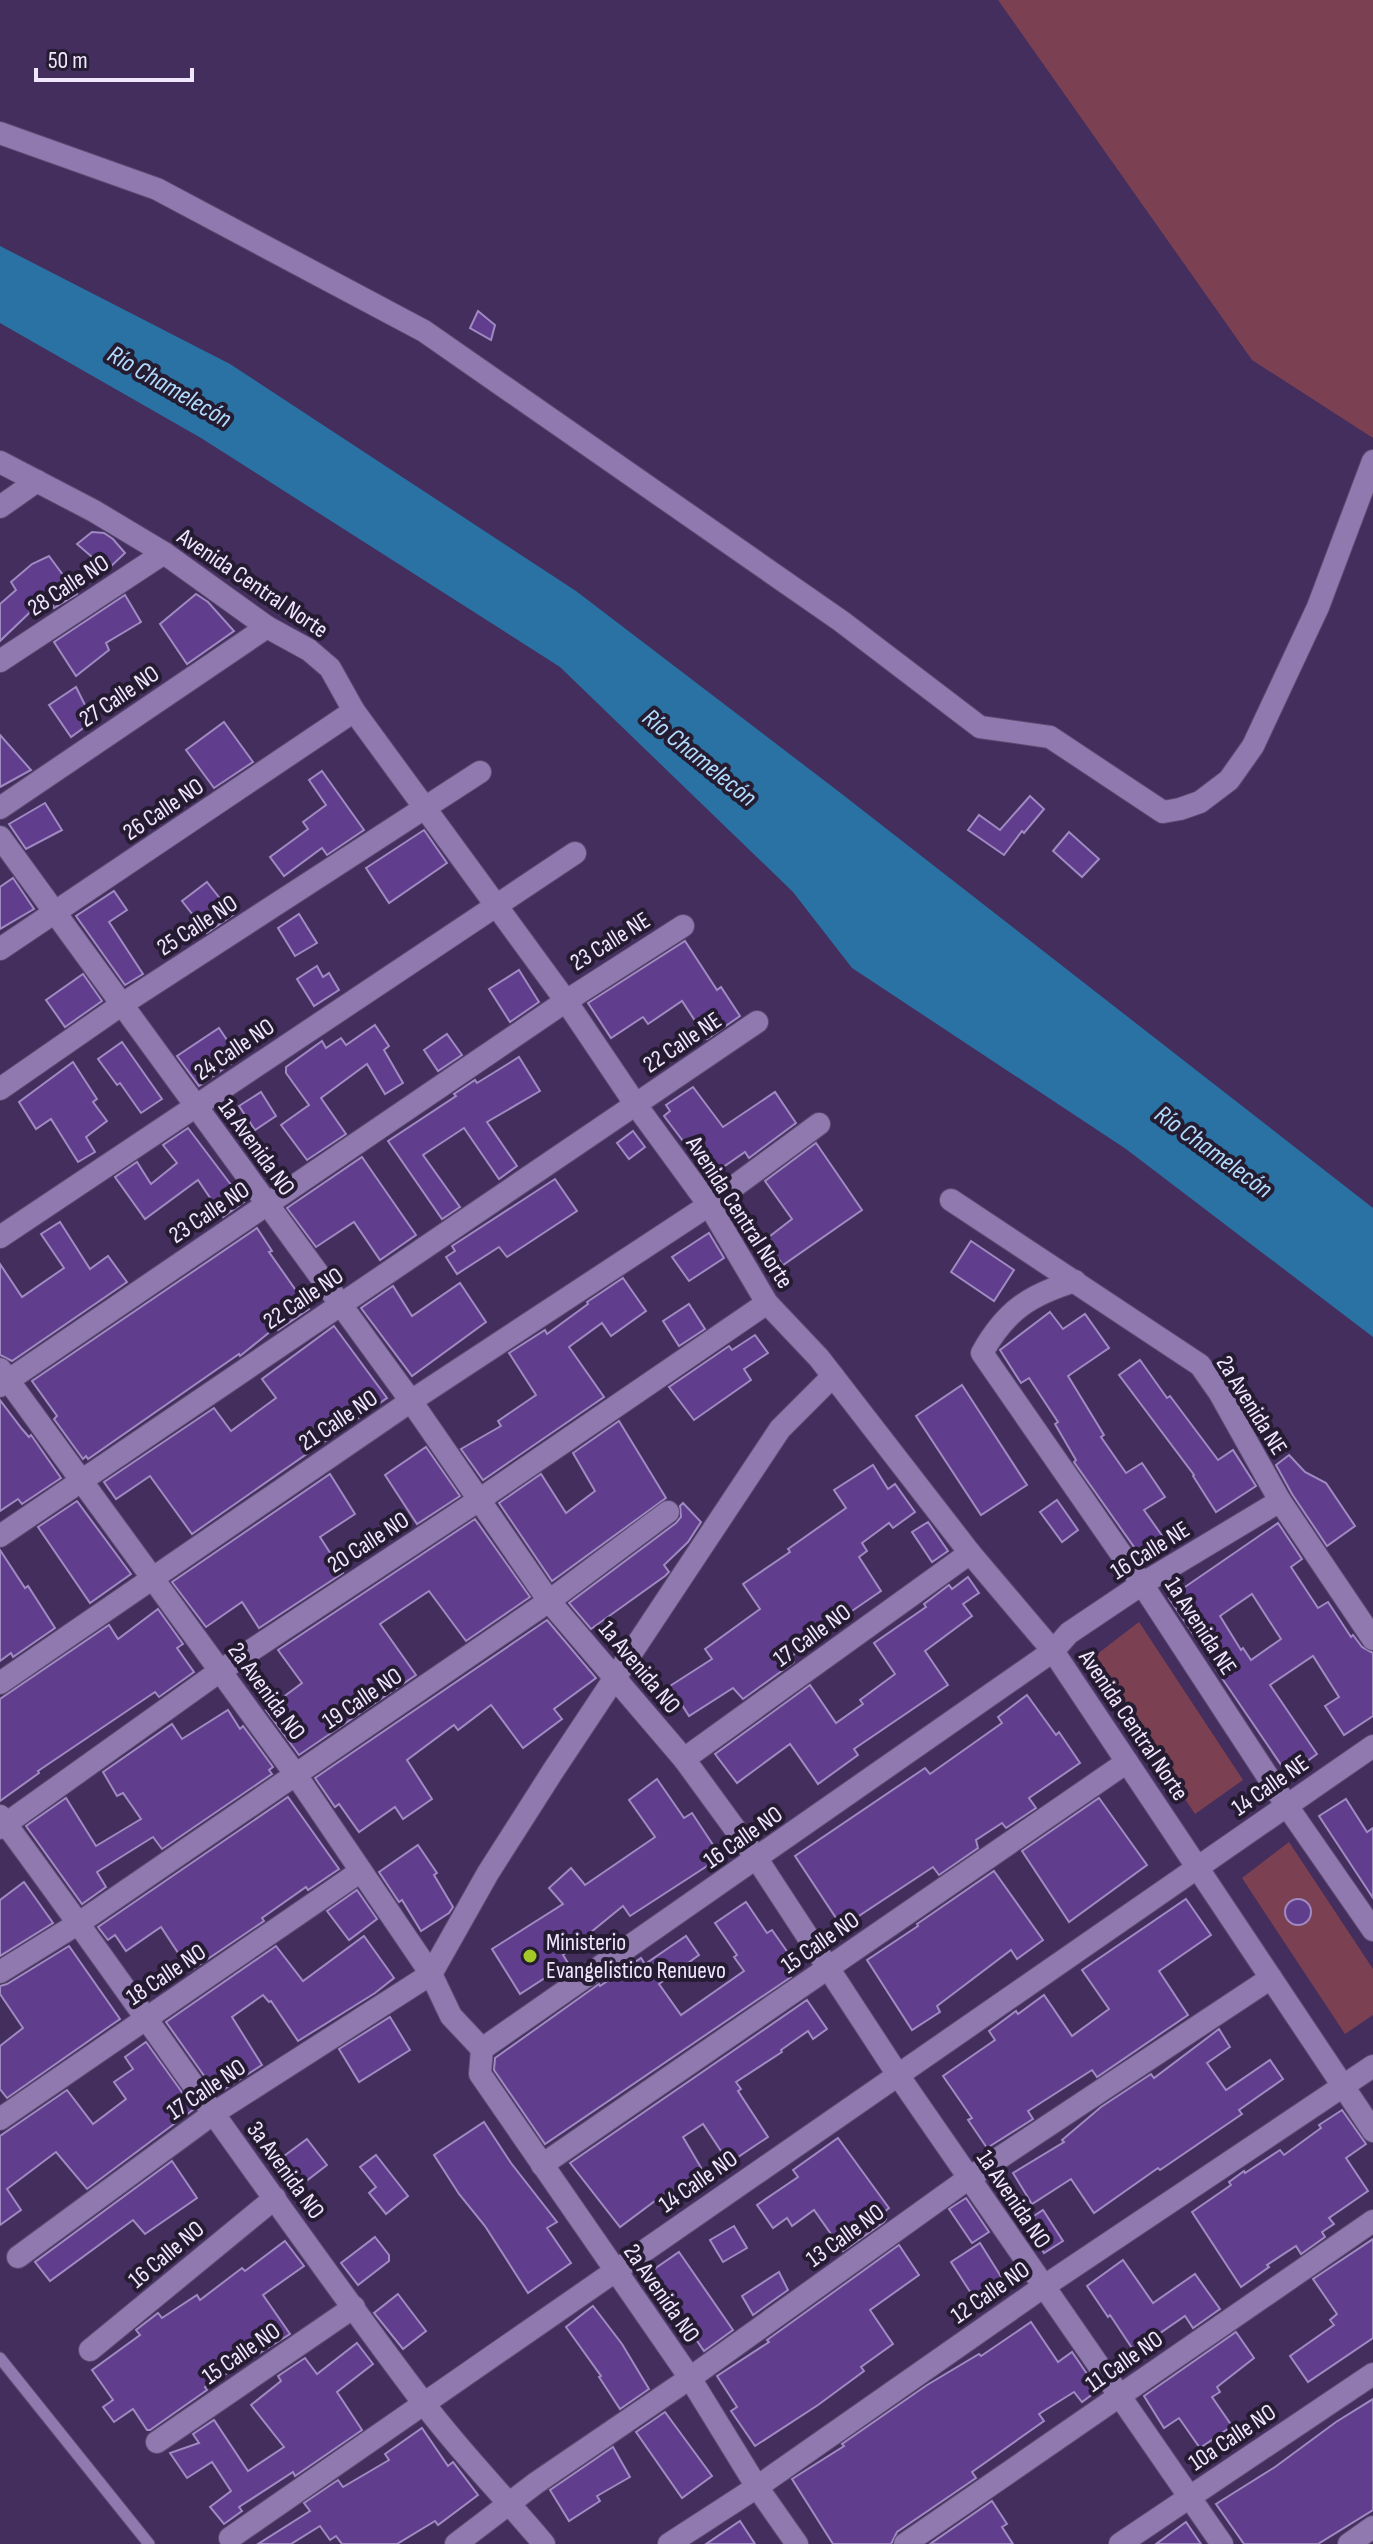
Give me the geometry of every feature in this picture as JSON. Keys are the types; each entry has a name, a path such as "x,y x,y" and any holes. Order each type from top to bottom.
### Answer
{"street":[{"path":"0,133 157,189 424,331 841,621 980,727 1050,737 1163,812 1200,802 1229,780 1253,746 1318,607 1373,461"},
{"name":"Avenida Central Norte","path":"0,462 94,511 164,553 267,627 309,650 330,668 354,711 566,1001 709,1205 767,1303 819,1358 970,1553 1053,1651 1373,2131"},
{"path":"0,507 37,481"},
{"name":"28 Calle NO","path":"0,661 164,553"},
{"name":"27 Calle NO","path":"0,808 267,627"},
{"name":"26 Calle NO","path":"0,949 354,711"},
{"name":"25 Calle NO","path":"0,1089 121,1005 480,772"},
{"name":"1a Avenida NO","path":"0,837 411,1401 549,1601 684,1759 757,1859 898,2075 1222,2544"},
{"name":"24 Calle NO","path":"0,1237 575,853"},
{"name":"23 Calle NE","path":"566,1001 683,926"},
{"name":"23 Calle NO","path":"3,1378 566,1001"},
{"name":"22 Calle NE","path":"636,1105 757,1022"},
{"name":"22 Calle NO","path":"0,1536 636,1105"},
{"name":"21 Calle NO","path":"0,1683 411,1401 709,1205 819,1124"},
{"name":"2a Avenida NE","path":"951,1200 1200,1365 1232,1414 1280,1501 1373,1639"},
{"name":"1a Avenida NE","path":"1075,1281 1044,1291 1017,1308 994,1331 982,1353 1142,1584 1287,1806 1373,1930"},
{"name":"20 Calle NO","path":"2,1823 220,1671 479,1500 767,1303"},
{"path":"431,1974 488,1873 780,1429 833,1376"},
{"name":"2a Avenida NO","path":"3,1378 296,1775 431,1974 451,2016 482,2049 480,2074 690,2378 757,2487 797,2544"},
{"name":"16 Calle NE","path":"1053,1651 1069,1633 1142,1584 1280,1501"},
{"name":"19 Calle NO","path":"0,1972 79,1923 549,1601 668,1512"},
{"name":"17 Calle NO","path":"684,1759 970,1553"},
{"name":"16 Calle NO","path":"482,2049 1053,1651"},
{"name":"14 Calle NE","path":"1197,1868 1373,1746"},
{"name":"15 Calle NO","path":"542,2165 1127,1762"},
{"name":"3a Avenida NO","path":"2,1823 79,1923 424,2403 544,2544"},
{"name":"14 Calle NO","path":"230,2538 1197,1868"},
{"name":"18 Calle NO","path":"0,2119 361,1871"},
{"name":"17 Calle NO","path":"18,2257 214,2113 431,1974"},
{"name":"13 Calle NO","path":"456,2544 536,2483 690,2378 969,2178 1271,1978"},
{"name":"12 Calle NO","path":"669,2544 757,2487 1043,2287 1373,2066"},
{"name":"16 Calle NO","path":"90,2350 275,2198"},
{"name":"11 Calle NO","path":"905,2544 1373,2221"},
{"name":"15 Calle NO","path":"157,2442 354,2307"},
{"name":"10a Calle NO","path":"1120,2544 1373,2374"},
{"path":"1349,2544 1373,2527"}],"lane":[{"path":"0,2358 149,2544"}],"shaded area":[{"path":"998,0 1373,0 1373,438 1252,360"},
{"path":"1139,1622 1243,1780 1195,1814 1092,1658"},
{"path":"1289,1842 1373,1969 1373,2015 1345,2034 1242,1878"}],"water":[{"name":"Río Chamelecón","path":"0,246 230,364 576,591 1373,1208 1373,1337 1126,1149 852,968 793,892 560,667 201,438 0,323"}],"building":[{"path":"478,311 495,325 491,340 470,328"},
{"path":"92,532 104,533 125,553 107,570 77,544"},
{"path":"49,556 77,594 54,608 48,595 0,641 0,604 16,590 11,582 32,564"},
{"path":"196,594 208,602 234,631 187,664 160,624"},
{"path":"125,595 141,622 106,643 109,650 76,676 54,642"},
{"path":"76,687 93,721 71,737 49,705"},
{"path":"224,722 253,762 214,788 186,750"},
{"path":"0,735 31,770 0,787"},
{"path":"322,771 364,830 327,855 322,848 284,876 270,857 308,829 303,822 326,805 309,780"},
{"path":"1030,796 1044,809 1004,855 968,830 979,815 1000,830"},
{"path":"45,803 62,830 26,849 9,824"},
{"path":"424,830 447,863 389,903 366,868"},
{"path":"1069,832 1099,859 1082,877 1053,851"},
{"path":"13,878 34,909 0,929 0,887"},
{"path":"207,882 233,915 207,933 182,901"},
{"path":"114,891 127,910 109,922 143,974 125,985 76,916"},
{"path":"299,914 317,943 295,956 278,928"},
{"path":"685,941 717,990 721,987 740,1016 707,1039 682,1001 648,1024 643,1017 611,1038 588,1003"},
{"path":"317,966 323,977 329,973 339,990 314,1006 297,979"},
{"path":"519,970 539,1002 510,1022 489,989"},
{"path":"83,974 102,1001 65,1027 46,1000"},
{"path":"375,1025 389,1046 384,1050 403,1083 385,1094 367,1064 321,1098 346,1134 307,1160 281,1125 309,1105 286,1073 286,1067 322,1041 326,1048 341,1038 346,1045"},
{"path":"219,1028 239,1058 199,1086 177,1056"},
{"path":"447,1034 462,1055 438,1071 424,1050"},
{"path":"122,1042 162,1099 141,1113 98,1059"},
{"path":"519,1057 540,1091 487,1122 517,1166 499,1179 464,1128 423,1155 460,1207 442,1219 388,1141 475,1080 477,1083"},
{"path":"73,1062 97,1099 93,1102 107,1121 86,1137 95,1152 78,1162 51,1119 36,1129 19,1102"},
{"path":"693,1087 723,1127 775,1092 796,1123 749,1158 745,1152 716,1172 711,1165 705,1170 664,1116 670,1111 666,1105"},
{"path":"261,1092 276,1116 255,1130 239,1106"},
{"path":"188,1128 244,1202 223,1217 198,1180 145,1219 115,1177 137,1162 151,1184 177,1163 163,1145"},
{"path":"633,1131 645,1147 629,1159 617,1143"},
{"path":"816,1143 862,1210 783,1265 765,1240 792,1219 765,1181"},
{"path":"362,1157 416,1235 380,1260 354,1222 316,1247 287,1208"},
{"path":"555,1179 577,1211 507,1257 499,1247 457,1274 446,1257 455,1251 452,1246"},
{"path":"60,1222 90,1269 108,1256 127,1282 12,1361 0,1355 0,1264 22,1297 64,1268 41,1234"},
{"path":"257,1228 272,1251 269,1252 309,1309 278,1330 276,1327 240,1356 88,1459 86,1456 83,1459 32,1381"},
{"path":"709,1233 724,1258 689,1281 672,1257"},
{"path":"971,1241 1014,1270 994,1301 951,1272"},
{"path":"623,1278 646,1311 611,1336 602,1323 569,1347 604,1397 483,1480 461,1449 501,1426 498,1421 536,1395 509,1353 545,1330 547,1334"},
{"path":"460,1283 486,1322 412,1376 361,1308 393,1286 412,1316"},
{"path":"689,1304 705,1329 679,1346 663,1321"},
{"path":"1050,1312 1063,1329 1085,1314 1109,1348 1068,1376 1104,1435 1101,1437 1126,1473 1142,1463 1165,1497 1144,1510 1163,1537 1139,1554 1074,1462 1076,1460 1055,1424 1058,1422 1029,1378 1021,1383 1000,1350"},
{"path":"334,1326 387,1398 192,1534 150,1476 116,1499 104,1482 214,1408 231,1431 276,1398 262,1379"},
{"path":"755,1335 768,1353 744,1369 751,1380 694,1420 669,1387 729,1346 732,1350"},
{"path":"1140,1360 1218,1460 1233,1450 1256,1486 1216,1512 1194,1475 1119,1375"},
{"path":"962,1385 1027,1485 981,1515 916,1416"},
{"path":"0,1400 29,1437 31,1435 61,1478 22,1504 18,1499 0,1511"},
{"path":"619,1421 666,1498 552,1581 499,1503 541,1474 566,1513 595,1491 573,1453"},
{"path":"426,1447 460,1496 417,1524 385,1475"},
{"path":"1289,1455 1305,1472 1326,1483 1355,1526 1327,1546 1276,1465"},
{"path":"873,1465 888,1489 895,1484 915,1512 893,1528 889,1523 862,1543 867,1551 859,1557 881,1591 830,1626 792,1656 794,1662 743,1699 733,1688 689,1716 670,1686 712,1659 705,1649 760,1609 743,1584 846,1508 834,1490"},
{"path":"330,1474 355,1514 320,1537 343,1573 259,1628 242,1602 206,1627 172,1582"},
{"path":"1057,1500 1078,1530 1062,1542 1040,1512"},
{"path":"77,1501 131,1574 90,1603 38,1527"},
{"path":"683,1503 701,1522 688,1542 664,1565 669,1572 591,1629 569,1603 676,1523 681,1517 680,1506"},
{"path":"475,1519 530,1597 466,1641 429,1591 380,1624 416,1675 299,1755 266,1710 302,1683 278,1650"},
{"path":"928,1522 948,1551 932,1562 912,1532"},
{"path":"1278,1523 1302,1559 1291,1567 1318,1608 1328,1602 1351,1637 1353,1635 1362,1647 1373,1653 1373,1716 1344,1735 1325,1706 1339,1697 1313,1656 1270,1685 1317,1754 1288,1775 1169,1598","holes":["1252,1594 1281,1639 1251,1660 1243,1648 1241,1650 1220,1616"]},
{"path":"0,1550 55,1628 13,1657 11,1653 0,1661"},
{"path":"968,1577 979,1593 963,1604 972,1616 925,1651 948,1685 854,1749 858,1755 818,1784 790,1744 737,1783 715,1754 810,1685 836,1723 863,1704 860,1700 895,1674 874,1643 926,1607 924,1604 949,1585 952,1589"},
{"path":"158,1609 183,1644 177,1648 194,1672 159,1697 155,1692 38,1771 0,1801 0,1699 109,1625 118,1639"},
{"path":"547,1620 596,1678 554,1709 562,1719 523,1748 491,1705 458,1730 454,1725 407,1760 432,1799 403,1819 395,1807 359,1832 339,1804 335,1807 315,1778"},
{"path":"1027,1695 1056,1735 1059,1732 1080,1763 1029,1798 1036,1808 1006,1828 1002,1823 976,1840 978,1848 939,1875 933,1867 842,1927 795,1856 925,1768 930,1774 1002,1723 998,1717"},
{"path":"228,1710 273,1767 269,1770 272,1774 162,1849 153,1837 97,1872 106,1887 82,1904 26,1826 66,1798 96,1846 141,1819 123,1793 117,1796 103,1772 172,1724 182,1739"},
{"path":"657,1779 684,1818 692,1813 721,1857 630,1916 623,1906 563,1955 568,1963 520,1994 492,1949 563,1904 549,1888 571,1868 585,1885 655,1837 629,1800"},
{"path":"288,1797 339,1869 308,1890 306,1887 262,1918 264,1921 190,1971 161,1927 126,1951 115,1935 108,1940 98,1927"},
{"path":"1099,1798 1147,1865 1069,1922 1022,1851"},
{"path":"1346,1799 1367,1832 1373,1828 1373,1898 1319,1816"},
{"path":"418,1845 437,1873 434,1875 453,1907 421,1931 402,1900 399,1902 379,1872"},
{"path":"994,1871 1043,1940 1017,1959 1011,1950 937,2006 940,2012 912,2030 867,1960"},
{"path":"24,1882 53,1923 0,1956 0,1900"},
{"path":"357,1890 377,1919 349,1940 327,1911"},
{"path":"1186,1899 1211,1935 1159,1971 1188,2015 1097,2077 1092,2070 1028,2111 1033,2119 987,2148 968,2120 972,2118 943,2076 995,2040 989,2031 1044,1995 1072,2036 1109,2009 1082,1970"},
{"path":"1298,1899 1307,1903 1311,1912 1307,1921 1298,1925 1289,1921 1285,1912 1289,1903"},
{"path":"746,1902 767,1933 772,1930 798,1967 789,1974 791,1977 545,2144 494,2070 495,2058 599,1984 641,1958 645,1964 686,1936 699,1955 659,1984 681,2015 744,1971 715,1923"},
{"path":"364,1936 394,1978 298,2041 271,2001 263,1995 232,2017 262,2065 217,2094 166,2022 276,1946 303,1981"},
{"path":"69,1946 120,2019 7,2098 0,2089 0,2046 23,2028 0,1994 0,1986"},
{"path":"807,2000 827,2029 813,2039 808,2031 736,2082 741,2089 738,2091 768,2137 729,2163 703,2124 683,2137 706,2176 672,2199 667,2192 620,2227 570,2163"},
{"path":"390,2017 410,2050 359,2082 339,2049"},
{"path":"1219,2029 1230,2047 1207,2063 1226,2090 1270,2060 1283,2079 1239,2110 1242,2114 1094,2213 1071,2179 1032,2204 1013,2173 1064,2142 1062,2140 1101,2107 1151,2074 1154,2078"},
{"path":"146,2042 194,2109 87,2189 56,2152 7,2189 21,2210 0,2225 0,2136 67,2090 93,2124 126,2099 114,2082 133,2069 125,2057"},
{"path":"1342,2110 1366,2144 1346,2158 1368,2191 1329,2218 1334,2224 1322,2232 1325,2237 1301,2254 1296,2246 1241,2287 1192,2212 1231,2185 1229,2182 1244,2171 1280,2150 1284,2155"},
{"path":"484,2122 557,2222 547,2228 571,2263 528,2293 434,2155"},
{"path":"838,2138 889,2208 882,2214 886,2219 884,2222 843,2251 814,2210 792,2226 787,2218 773,2228 757,2205 798,2177 793,2170"},
{"path":"307,2139 327,2165 292,2192 272,2165"},
{"path":"376,2155 408,2196 386,2214 369,2193 376,2187 360,2167"},
{"path":"172,2161 197,2198 145,2234 133,2220 50,2281 35,2262"},
{"path":"966,2198 989,2232 972,2243 949,2209"},
{"path":"1043,2210 1063,2241 1044,2253 1025,2222"},
{"path":"734,2226 747,2248 723,2262 710,2240"},
{"path":"375,2237 389,2255 389,2261 358,2285 341,2263"},
{"path":"1373,2239 1373,2338 1308,2382 1290,2356 1334,2325 1330,2320 1337,2314 1313,2279"},
{"path":"285,2241 304,2266 263,2295 290,2334 205,2387 207,2390 150,2430 133,2409 114,2422 103,2407 113,2400 92,2370 140,2335 136,2330 158,2313 162,2318 197,2295 200,2300"},
{"path":"980,2243 1005,2283 976,2301 951,2262"},
{"path":"899,2245 919,2275 870,2310 893,2344 861,2367 864,2371 818,2405 755,2446 731,2411 737,2407 717,2376 769,2342 767,2340"},
{"path":"679,2252 733,2330 704,2351 650,2272"},
{"path":"1123,2260 1153,2303 1195,2274 1220,2309 1193,2328 1185,2316 1134,2351 1087,2286"},
{"path":"779,2272 788,2290 753,2315 742,2296"},
{"path":"398,2294 426,2331 403,2349 374,2313"},
{"path":"593,2306 622,2344 649,2389 620,2409 566,2327"},
{"path":"1031,2322 1058,2362 1072,2352 1098,2390 1082,2402 1074,2392 1039,2414 1044,2421 972,2472 976,2478 897,2532 891,2544 833,2544 792,2479 844,2446 842,2444 927,2385 979,2354 981,2356"},
{"path":"1236,2332 1254,2358 1217,2387 1220,2392 1212,2397 1232,2426 1200,2448 1179,2418 1164,2428 1144,2396"},
{"path":"357,2343 373,2364 337,2392 362,2430 295,2476 293,2472 239,2507 242,2511 224,2524 210,2507 231,2491 212,2462 187,2478 170,2453 199,2443 193,2434 214,2420 248,2471 284,2447 251,2405 281,2381 278,2376 305,2358 317,2374"},
{"path":"1373,2399 1373,2510 1318,2544 1244,2544 1216,2504"},
{"path":"665,2412 712,2476 682,2498 636,2432"},
{"path":"422,2428 448,2466 453,2462 478,2495 438,2525 435,2521 397,2544 342,2544 336,2536 330,2540 320,2526 291,2544 258,2544 310,2511 304,2503 338,2480 343,2487 389,2460 385,2454"},
{"path":"613,2447 630,2477 597,2496 600,2501 569,2521 550,2490"},
{"path":"992,2501 1007,2524 1002,2527 1013,2544 930,2544"},
{"path":"740,2521 755,2544 706,2544"},
{"path":"1186,2522 1201,2544 1156,2544"}],"place":[{"name":"Ministerio Evangelistico Renuevo","path":"530,1956"}]}
